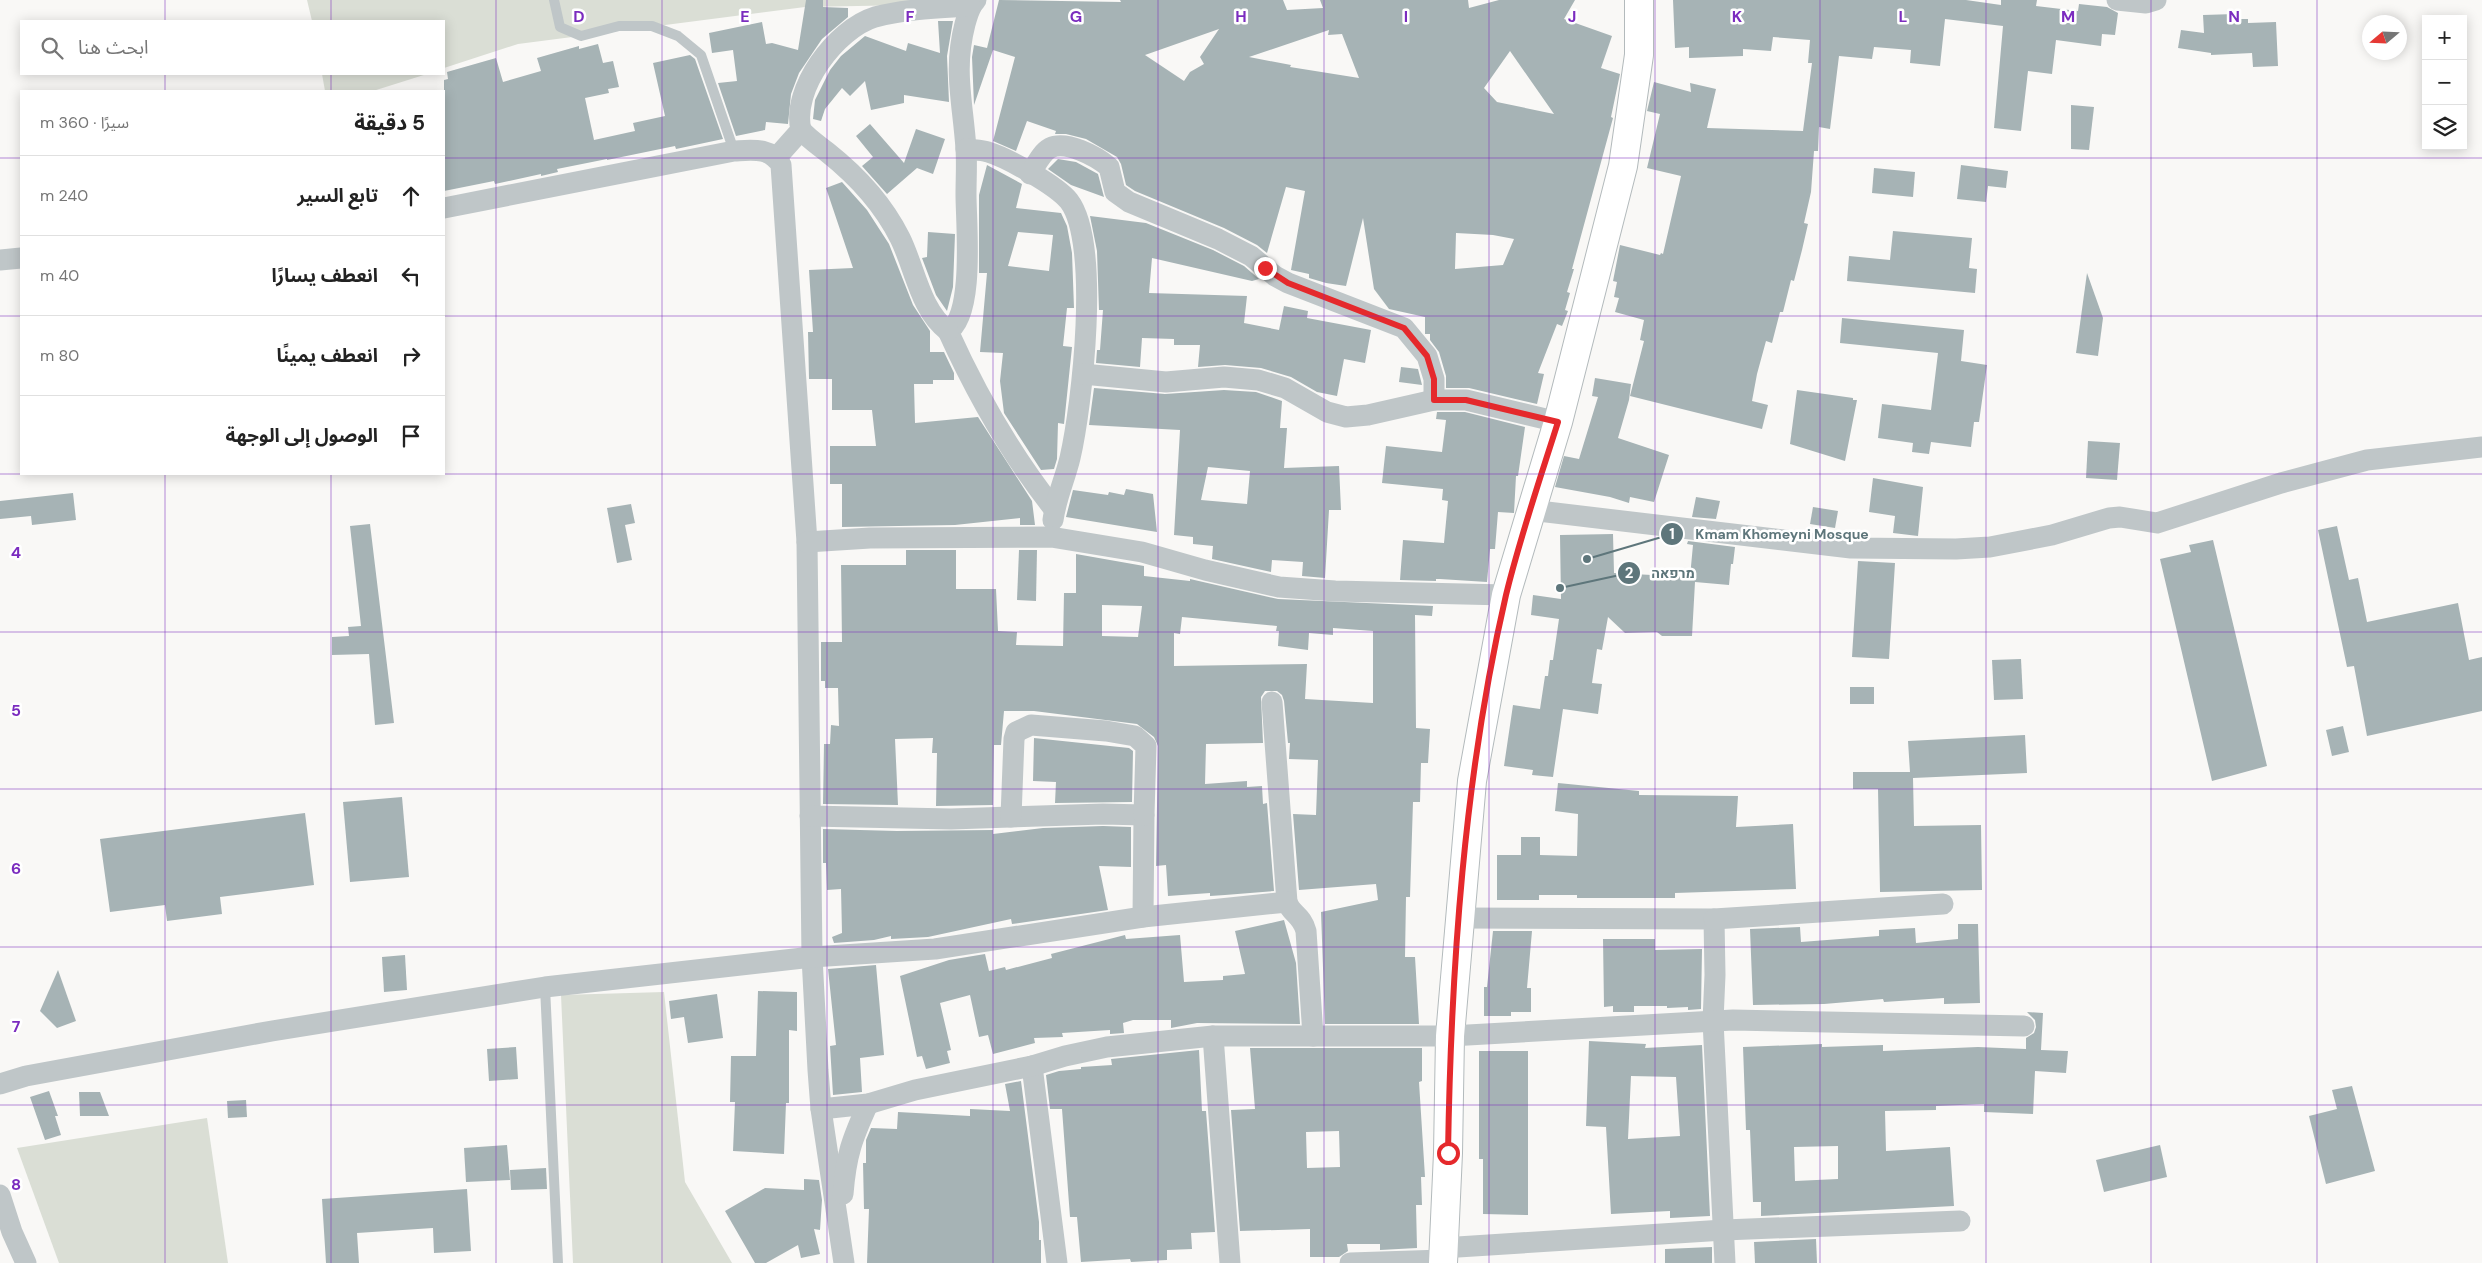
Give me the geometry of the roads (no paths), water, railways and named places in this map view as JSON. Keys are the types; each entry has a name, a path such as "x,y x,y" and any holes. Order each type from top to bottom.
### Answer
{"main road":[{"path":"1443,1257 1448,1153 1450,1036 1472,781 1506,595 1558,422 1624,166 1639,55 1639,0"}],"street":[{"path":"2117,0 2146,3 2156,0"},
{"path":"948,331 954,328 961,314 968,267 966,148 958,82 960,44 973,3 875,18 854,29 838,42 808,80 800,105 798,119 801,130 863,185 889,217 901,240 924,297 938,323 948,331 962,362 1023,466 1054,510"},
{"path":"777,157 801,130"},
{"path":"1030,174 1048,149 1055,146 1067,147 1083,152 1109,167 1115,192 1129,202 1218,239 1251,256 1274,276 1288,283 1404,328 1427,356 1434,379 1434,400"},
{"path":"966,148 988,152 1053,187 1069,201 1080,221 1085,276 1085,355 1070,459 1054,510 1051,537"},
{"path":"445,208 734,151 762,150 777,157 782,165 807,542 812,957 821,1109 840,1224 844,1263"},
{"path":"0,260 20,258"},
{"path":"1083,374 1166,382 1224,376 1258,380 1285,388 1326,412 1346,417 1368,415 1434,400 1466,400 1558,422"},
{"path":"1530,510 1851,548 1956,549 1990,547 2052,535 2109,518 2120,517 2157,523 2281,483 2367,460 2482,447"},
{"path":"807,542 870,538 1051,537 1142,552 1205,570 1279,587 1335,591 1506,595"},
{"path":"1272,702 1287,902 1290,908 1304,922 1306,931 1313,1036"},
{"path":"1011,816 1014,739 1016,732 1031,725 1106,731 1135,736 1141,740 1146,746 1143,916"},
{"path":"810,816 951,818 1103,814 1144,816"},
{"path":"0,1084 36,1075 272,1031 545,987 812,957 935,949 1143,916 1287,902"},
{"path":"1460,918 1714,919 1943,904"},
{"path":"1714,919 1715,975 1713,1021 1725,1263"},
{"path":"821,1109 868,1104 915,1090 1032,1066 1065,1056 1107,1047 1213,1036 1450,1036 1713,1021 2024,1026"},
{"path":"1213,1036 1230,1263"},
{"path":"1032,1066 1057,1263"},
{"path":"840,1224 846,1156 868,1104"},
{"path":"0,1196 12,1232 26,1263"},
{"path":"1350,1263 1443,1257 1724,1230 1960,1221"}],"lane":[{"path":"554,0 560,27 581,36 619,26 652,26 678,36 702,54 734,151"},
{"path":"545,987 558,1263"}],"place":[{"name":"Kmam Khomeyni Mosque","path":"1587,559"},
{"name":"מרפאה","path":"1560,588"}]}
